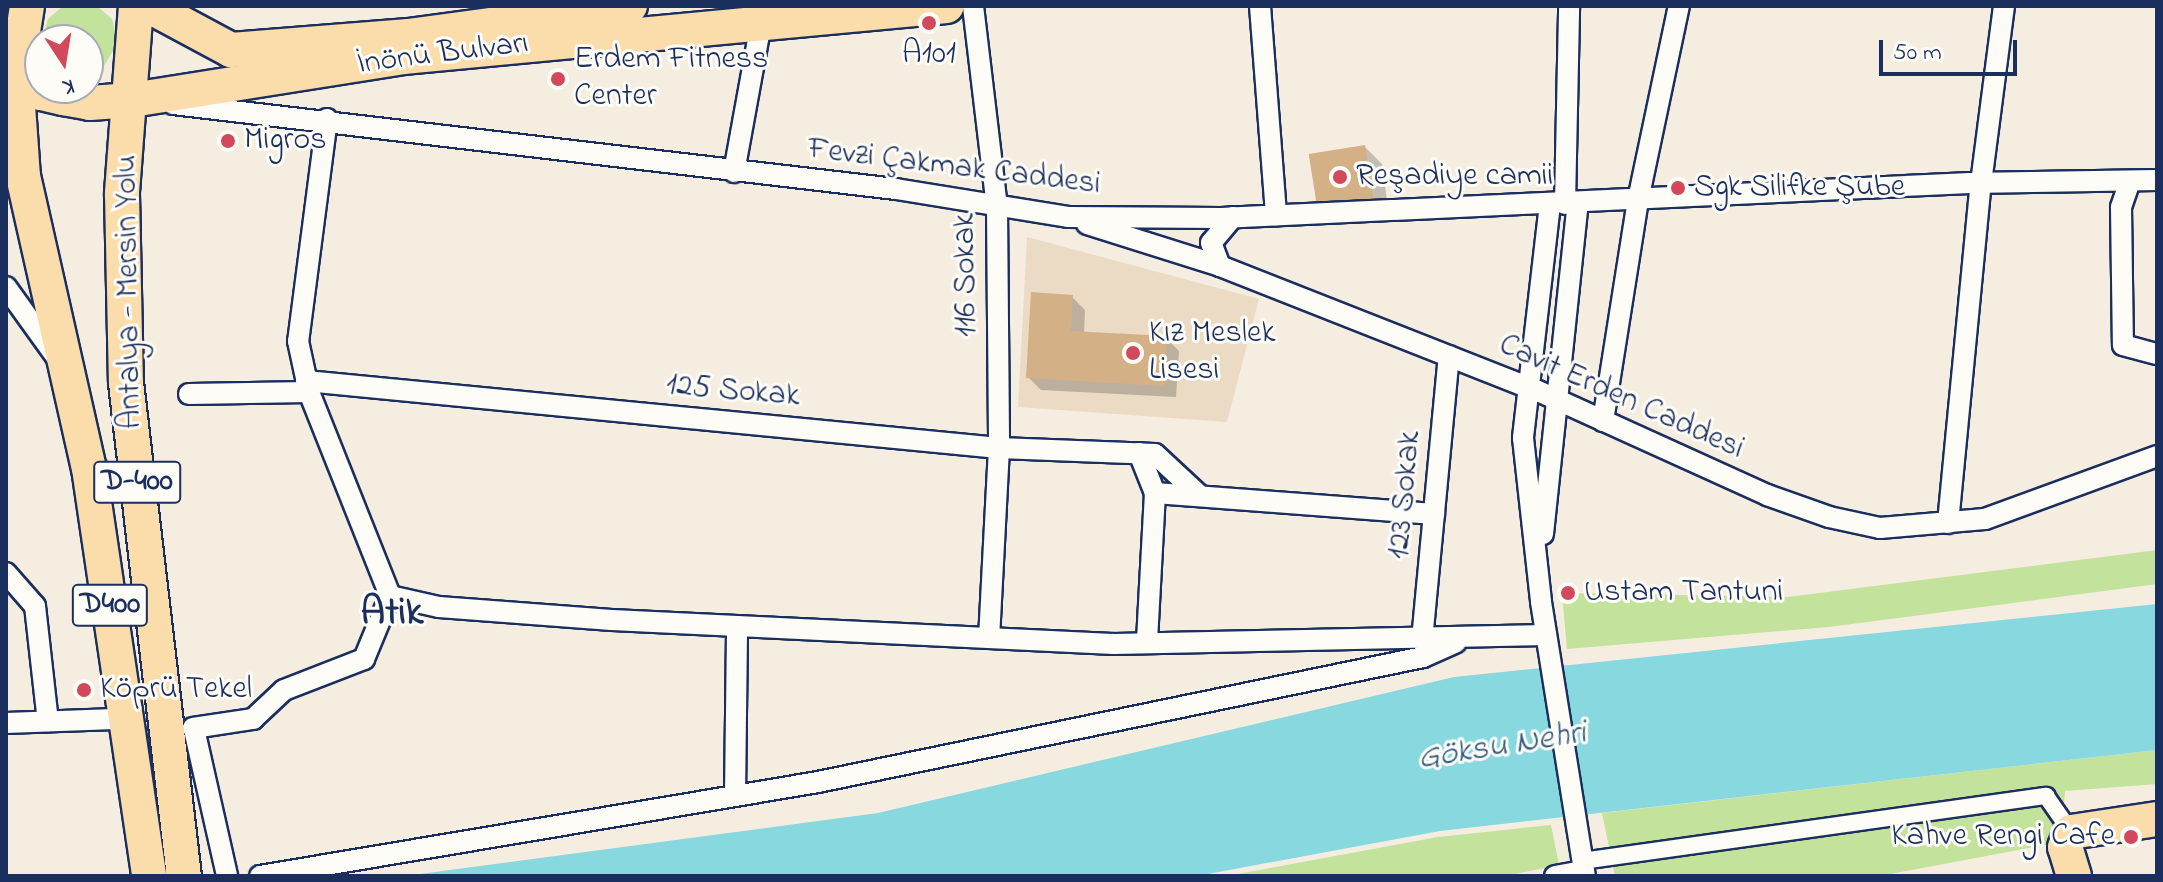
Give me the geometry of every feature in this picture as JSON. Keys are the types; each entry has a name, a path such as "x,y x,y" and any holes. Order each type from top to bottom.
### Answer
{"main road":[{"path":"15,168 11,75 27,6"},
{"name":"Antalya - Mersin Yolu","path":"136,6 132,100 122,194 126,383 184,870"},
{"name":"İnönü Bulvarı","path":"149,6 231,50 408,36 538,11 630,6"},
{"name":"İnönü Bulvarı","path":"11,75 41,93 63,98 90,103 132,100 403,57 947,6"},
{"name":"D400","path":"15,168 61,338 89,468 148,875"},
{"path":"2074,876 2065,847 2071,832 2157,819"}],"street":[{"name":"116 Sokak","path":"973,6 997,208 999,448 989,638"},
{"path":"1260,6 1276,215"},
{"path":"1541,602 1545,477 1555,399 1569,6"},
{"path":"1603,421 1638,200 1679,6"},
{"path":"1948,523 1981,183 2004,6"},
{"path":"734,172 761,23"},
{"name":"Fevzi Çakmak Caddesi","path":"132,100 327,119 734,172 896,189 997,208 1068,217 1233,217 1981,183 2157,180"},
{"path":"227,876 194,729 253,719 284,690 364,659 390,596 308,386 298,341 327,119"},
{"path":"2130,181 2121,207 2123,345 2157,354"},
{"path":"1564,204 1527,387 1523,438 1541,602 1584,869"},
{"name":"Cavit Erden Caddesi","path":"1068,217 1220,266 1449,356 1829,517 1880,528 1985,519 2157,456"},
{"path":"1220,266 1211,243 1233,217"},
{"path":"6,287 69,374"},
{"name":"123 Sokak","path":"1422,640 1449,356"},
{"name":"125 Sokak","path":"189,394 308,386 999,448 1147,454"},
{"path":"1147,454 1199,495"},
{"path":"1147,454 1155,493 1147,643"},
{"path":"1155,493 1434,514"},
{"path":"6,573 35,606 48,721"},
{"path":"390,596 439,607 989,638 1147,643 1422,640 1546,635"},
{"path":"735,796 737,626"},
{"path":"260,876 735,796 1423,657 1464,638"},
{"path":"6,723 115,719"},
{"path":"1555,876 2046,796 2071,832"}],"shaded area":[{"name":"Kız Meslek Lisesi","path":"1027,237 1259,299 1227,422 1018,407"}],"green space":[{"path":"63,6 97,6 112,19 118,42 104,66 104,24 47,24"},
{"path":"2157,550 2157,584 1829,627 1567,649 1562,593 1788,597"},
{"path":"2157,750 2157,784 2065,791 2061,842 1880,876 1615,876 1602,813"},
{"path":"1551,825 1559,865 1506,876 1227,876 1438,837"}],"water":[{"name":"Göksu Nehri","path":"2157,604 2157,750 1440,831 1197,876 405,876 878,813 1454,677"}],"building":[{"name":"Reşadiye camii","path":"1365,145 1373,198 1317,207 1309,154"},
{"path":"1031,292 1073,295 1071,331 1167,336 1164,386 1026,378"}],"place":[{"name":"A101","path":"929,23"},
{"name":"Erdem Fitness Center","path":"558,79"},
{"name":"Migros","path":"228,141"},
{"name":"Reşadiye camii","path":"1340,177"},
{"name":"Sgk Silifke Şube","path":"1678,188"},
{"name":"Kız Meslek Lisesi","path":"1133,353"},
{"name":"Ustam Tantuni","path":"1568,593"},
{"name":"Köprü Tekel","path":"84,690"},
{"name":"Kahve Rengi Cafe","path":"2131,837"}],"district":[{"name":"Atik","path":"392,614"}]}
